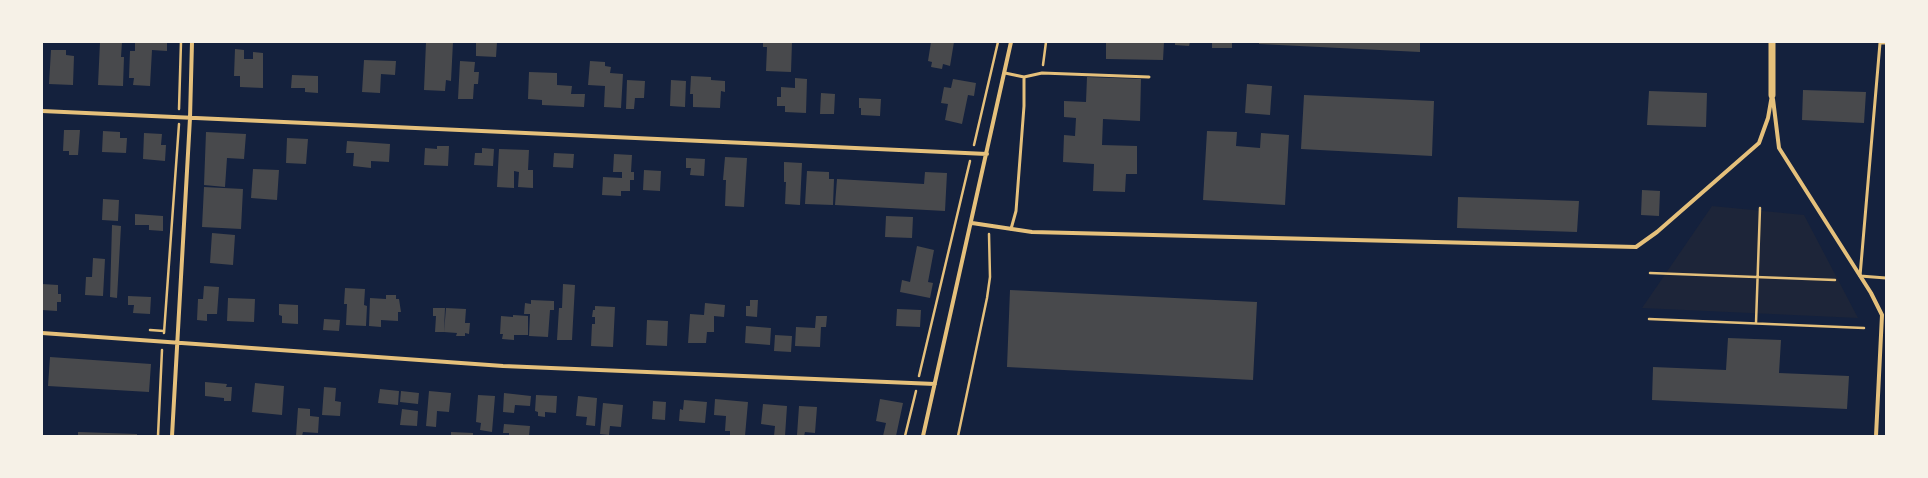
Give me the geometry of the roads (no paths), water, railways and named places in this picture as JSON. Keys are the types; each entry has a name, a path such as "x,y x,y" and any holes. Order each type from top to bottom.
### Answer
{"street":[{"path":"172,436 190,118 192,42"},
{"path":"923,436 1012,42"},
{"path":"1772,42 1772,94 1779,148 1872,293 1882,315 1876,436"},
{"path":"972,224 991,225 1032,232 1636,247 1657,232 1758,143 1768,118 1772,94"},
{"path":"42,110 179,118 972,152 987,154"},
{"path":"42,333 177,341 504,366 935,384"}],"lane":[{"path":"1886,43 1880,43 1860,276 1886,278"},
{"path":"1004,73 1024,77 1042,73 1150,77"},
{"path":"1011,229 1016,211 1024,106 1024,77"}]}
